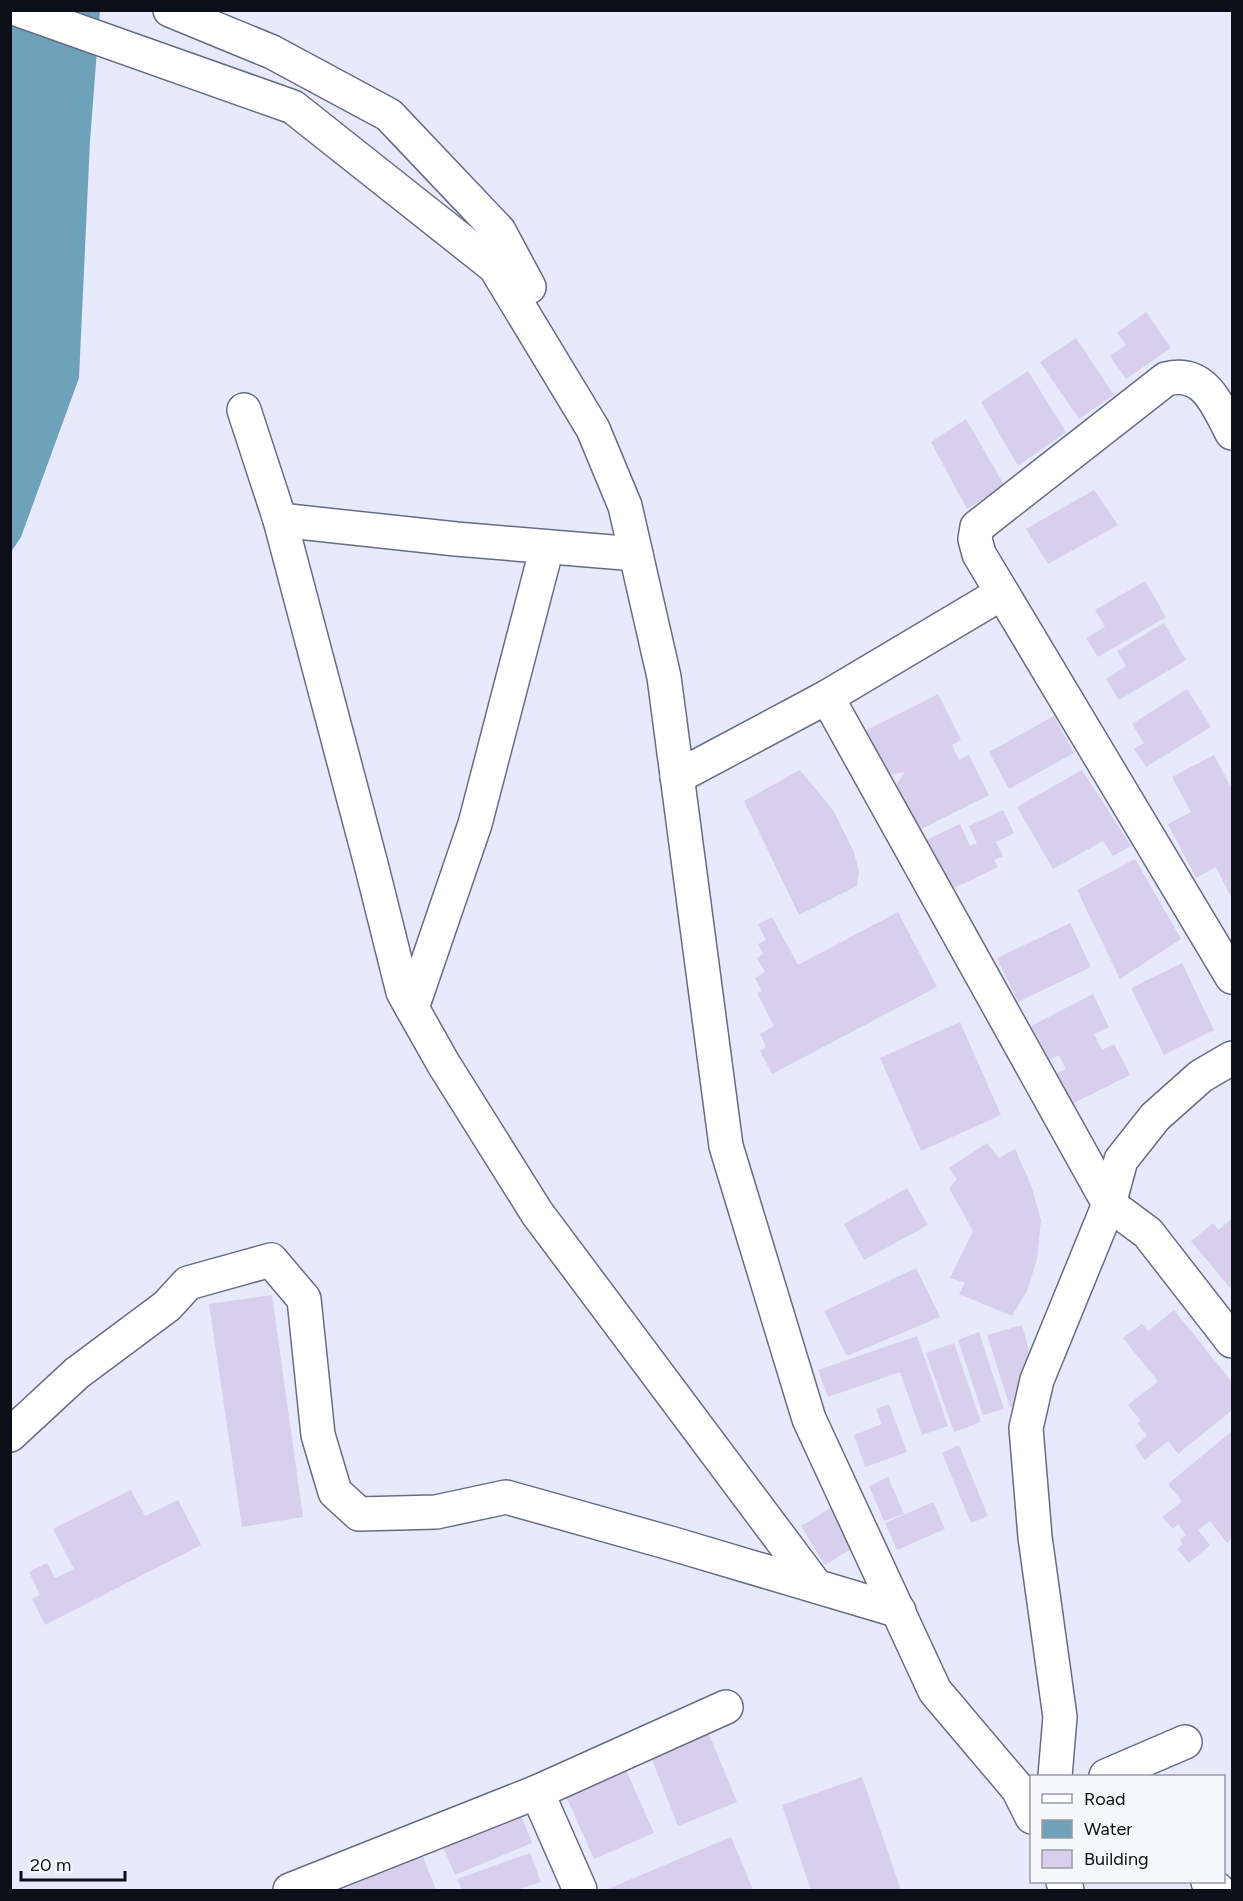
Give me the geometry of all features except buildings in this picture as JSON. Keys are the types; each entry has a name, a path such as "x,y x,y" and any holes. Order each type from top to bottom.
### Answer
{"street":[{"path":"19,10 292,107 495,267 592,429"},
{"path":"170,10 272,52 389,115 499,231 559,342 592,429 626,506 664,677 726,1146 810,1419 935,1691 1018,1789 1030,1813"},
{"path":"1233,433 1203,385 1189,377 1179,376 1166,379 977,527 975,539 979,554 1233,977"},
{"path":"244,410 280,519 371,864 402,992 442,1063 537,1213 816,1586"},
{"path":"280,519 636,554"},
{"path":"412,1008 475,824 548,547"},
{"path":"677,777 827,698 1002,593"},
{"path":"827,698 1109,1204 1148,1233 1233,1341"},
{"path":"1087,1775 1056,1762 1059,1717 1035,1537 1026,1428 1037,1380 1109,1204 1121,1160 1155,1117 1201,1076 1233,1058"},
{"path":"10,1435 78,1373 167,1306 188,1283 271,1260 304,1299 318,1435 335,1492 359,1514 436,1512 506,1497 899,1611"},
{"path":"292,1890 537,1792 726,1707"},
{"path":"1108,1775 1185,1742"},
{"path":"537,1792 580,1890"}],"water":[{"path":"11,11 100,11 90,141 79,378 21,537 11,552"}]}
